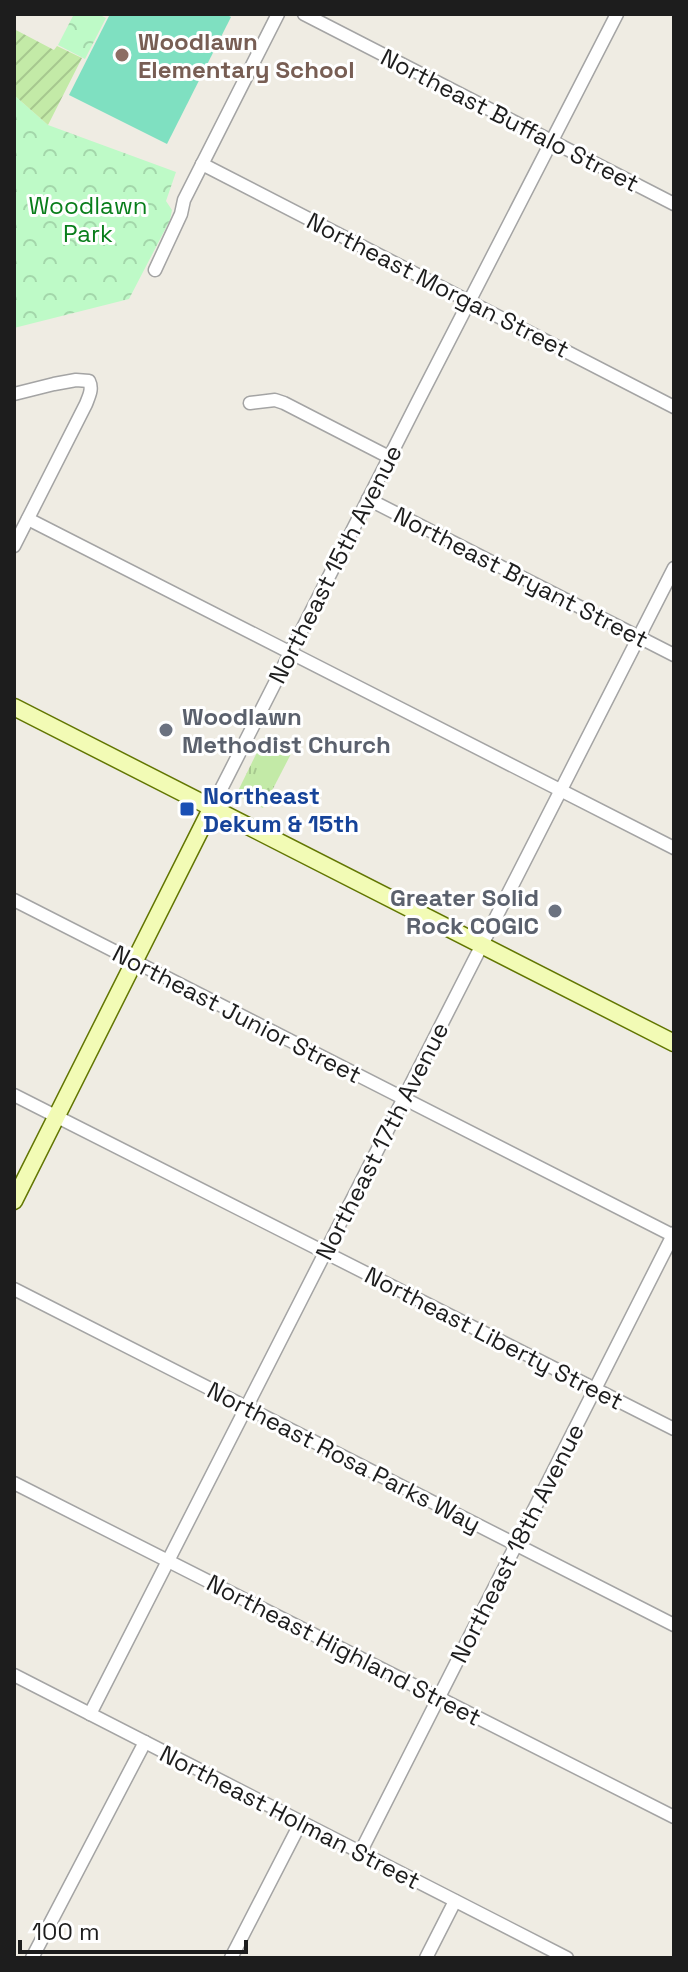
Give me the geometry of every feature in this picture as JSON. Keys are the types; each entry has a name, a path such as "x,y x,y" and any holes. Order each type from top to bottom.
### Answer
{"street":[{"path":"155,270 181,214 184,200 278,14"},
{"name":"Northeast Buffalo Street","path":"304,14 674,204"},
{"name":"Northeast 15th Avenue","path":"14,1201 389,457 617,14"},
{"name":"Northeast Morgan Street","path":"202,164 674,407"},
{"path":"14,394 76,380 89,381 91,386 86,404 14,546"},
{"path":"250,403 268,400 284,403 389,457"},
{"name":"Northeast Bryant Street","path":"368,499 674,655"},
{"path":"28,519 674,848"},
{"name":"Northeast 17th Avenue","path":"90,1714 674,568"},
{"path":"14,707 674,1043"},
{"name":"Northeast Junior Street","path":"14,900 674,1234"},
{"name":"Northeast Liberty Street","path":"14,1095 674,1429"},
{"name":"Northeast 18th Avenue","path":"360,1853 674,1234"},
{"name":"Northeast Rosa Parks Way","path":"14,1289 674,1625"},
{"name":"Northeast Highland Street","path":"14,1483 674,1817"},
{"name":"Northeast Holman Street","path":"14,1675 567,1958"},
{"path":"32,1958 145,1742"},
{"path":"231,1958 301,1822"},
{"path":"426,1958 455,1901"}],"green space":[{"path":"74,14 98,14 106,18 85,59 58,45"},
{"path":"110,14 225,14 231,17 167,144 69,95"},
{"path":"14,29 54,50 57,46 82,58 48,125 14,95"},
{"name":"Woodlawn Park","path":"14,95 48,125 176,172 166,201 172,210 170,220 129,299 14,328"},
{"path":"265,736 293,750 263,808 236,795"}],"place":[{"name":"Woodlawn Elementary School","path":"122,55"},
{"name":"Woodlawn Methodist Church","path":"166,730"},
{"name":"Northeast Dekum & 15th","path":"187,809"},
{"name":"Greater Solid Rock COGIC","path":"555,911"}]}
